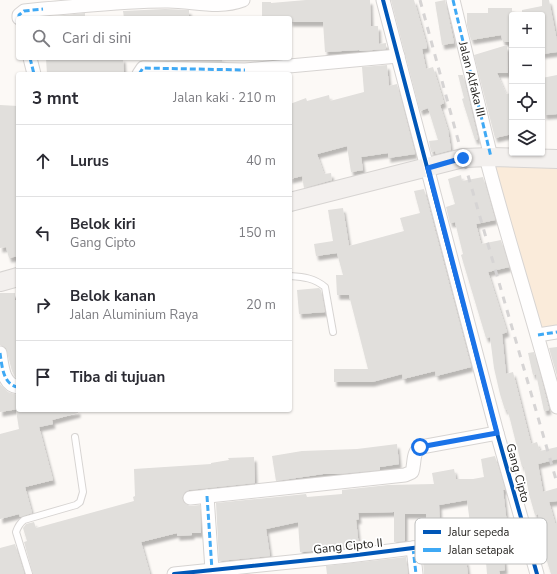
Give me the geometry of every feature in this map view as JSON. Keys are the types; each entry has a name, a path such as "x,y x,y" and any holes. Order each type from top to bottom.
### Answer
{"main road":[{"path":"292,202 463,158 489,157 557,159"},
{"path":"0,282 16,278"}],"street":[{"path":"20,16 21,13 30,10 164,1 218,6 243,0"},
{"name":"Gang Cipto","path":"383,0 521,518"},
{"name":"Jalan Alfaka III","path":"452,0 503,220 538,335 557,407"},
{"path":"140,72 143,68 245,70 398,56"},
{"path":"30,60 34,72"},
{"path":"538,335 557,332"},
{"path":"0,354 6,379 9,384 16,386"},
{"path":"190,498 405,475 412,472 416,449 420,447 497,433"},
{"path":"206,572 207,496"},
{"path":"413,548 416,574"},
{"name":"Gang Cipto II","path":"174,574 206,572 413,548"},
{"name":"Gang Cipto","path":"534,564 537,574"}],"lane":[{"path":"292,276 308,277 318,281 325,287 333,332"},
{"path":"30,574 16,532 17,528 24,520 76,505 80,502 83,492 75,437"}],"shaded area":[{"path":"493,166 557,168 557,326 538,329"}],"building":[{"path":"306,0 370,0 371,26 378,26 379,44 386,43 386,49 325,52 323,22 292,22 292,16 262,16 262,2 271,3"},
{"path":"391,0 414,0 427,46 427,48 422,49 426,69 433,67 444,103 440,105 448,130 451,150 436,154 435,151 431,152 429,141 438,140 428,108 420,111"},
{"path":"445,0 454,43 442,45 435,2"},
{"path":"542,0 549,0 557,41 557,52 545,54 545,12 522,12 522,10 542,6"},
{"path":"488,8 512,8 512,12 509,12 509,42 503,42 501,35 471,40 467,25 467,13 488,13"},
{"path":"165,9 189,10 189,16 124,16 123,11"},
{"path":"85,13 85,16 54,16"},
{"path":"507,45 508,73 497,73 506,94 509,94 509,135 495,138 474,55"},
{"path":"46,60 123,60 124,72 47,72"},
{"path":"153,60 222,60 222,62"},
{"path":"387,65 389,86 397,84 415,154 388,158 388,153 361,157 363,170 351,172 347,146 317,154 324,174 331,173 332,180 304,188 302,176 292,178 292,103 306,98 307,101 329,95 330,101 364,92 362,67"},
{"path":"458,75 463,75 478,139 475,140 462,99 464,98"},
{"path":"557,75 557,114 545,115 545,77"},
{"path":"0,105 16,106 16,256 9,258 6,247 0,248"},
{"path":"461,175 462,181 483,177 495,220 476,224 481,244 501,240 509,267 488,272 507,332 502,334 506,374 513,372 531,444 537,442 540,451 557,447 557,459 538,464 543,492 557,488 557,501 549,502 555,523 557,523 557,574 551,574 547,561 547,518 539,518 538,514 535,515 524,467 522,467 507,409 505,410 500,394 494,368 490,337 486,338 461,255 463,254 455,222 450,223 446,207 455,204 448,179"},
{"path":"424,189 471,367 436,376 435,371 403,379 402,374 372,382 334,382 334,369 368,369 349,295 337,295 336,275 343,275 337,253 316,256 314,244 333,241 328,210 343,208 349,246 404,231 400,218 420,213 414,191"},
{"path":"319,288 321,290 325,312 299,314 297,290"},
{"path":"0,293 15,293 16,378 12,371 6,348 0,345"},
{"path":"557,347 557,376 549,348"},
{"path":"534,352 549,410 544,411 536,374 533,375 528,353"},
{"path":"0,384 8,392 16,394 16,409 0,412"},
{"path":"16,412 78,412 52,420 53,424 39,427 53,480 25,487 32,513 20,517 19,514 0,519 0,434 19,429"},
{"path":"397,444 399,464 380,467 380,470 323,474 276,481 272,456 302,451 357,449"},
{"path":"495,456 505,490 503,490 506,518 469,518 467,500 439,505 440,518 426,518 426,514 405,514 405,541 394,542 394,512 358,513 359,519 356,520 359,547 300,552 298,522 266,529 270,556 219,561 216,503 306,494 307,497 342,494 342,490 388,485 434,484 432,473 454,469 456,479 473,479 484,477 481,459"},
{"path":"254,457 255,483 189,490 185,492 182,498 184,503 190,506 200,505 201,533 177,536 177,533 141,542 150,574 33,574 24,542 27,541 23,528 26,524 34,522 36,528 134,501 134,469 211,464 229,460 228,458"},
{"path":"15,544 24,574 0,574 0,548"},
{"path":"406,557 408,574 327,574 326,566"},
{"path":"423,564 467,564 468,574 424,574"},
{"path":"486,564 504,564 505,570 499,571 500,574 487,574"}],"railway":[{"path":"420,0 463,158 557,483"}],"marked path":[{"path":"453,0 491,157"},
{"path":"19,16 24,11 43,9"},
{"path":"30,60 34,72"},
{"path":"140,72 143,68 245,70"},
{"path":"538,335 557,332"},
{"path":"0,353 6,379 9,383 16,386"},
{"path":"207,496 212,570"},
{"path":"413,548 416,574"}],"cycle path":[{"path":"383,0 497,433 521,518"},
{"path":"174,574 415,548"},
{"path":"534,564 537,574"}],"route":[{"path":"420,447 497,433 428,168 463,158"}]}
